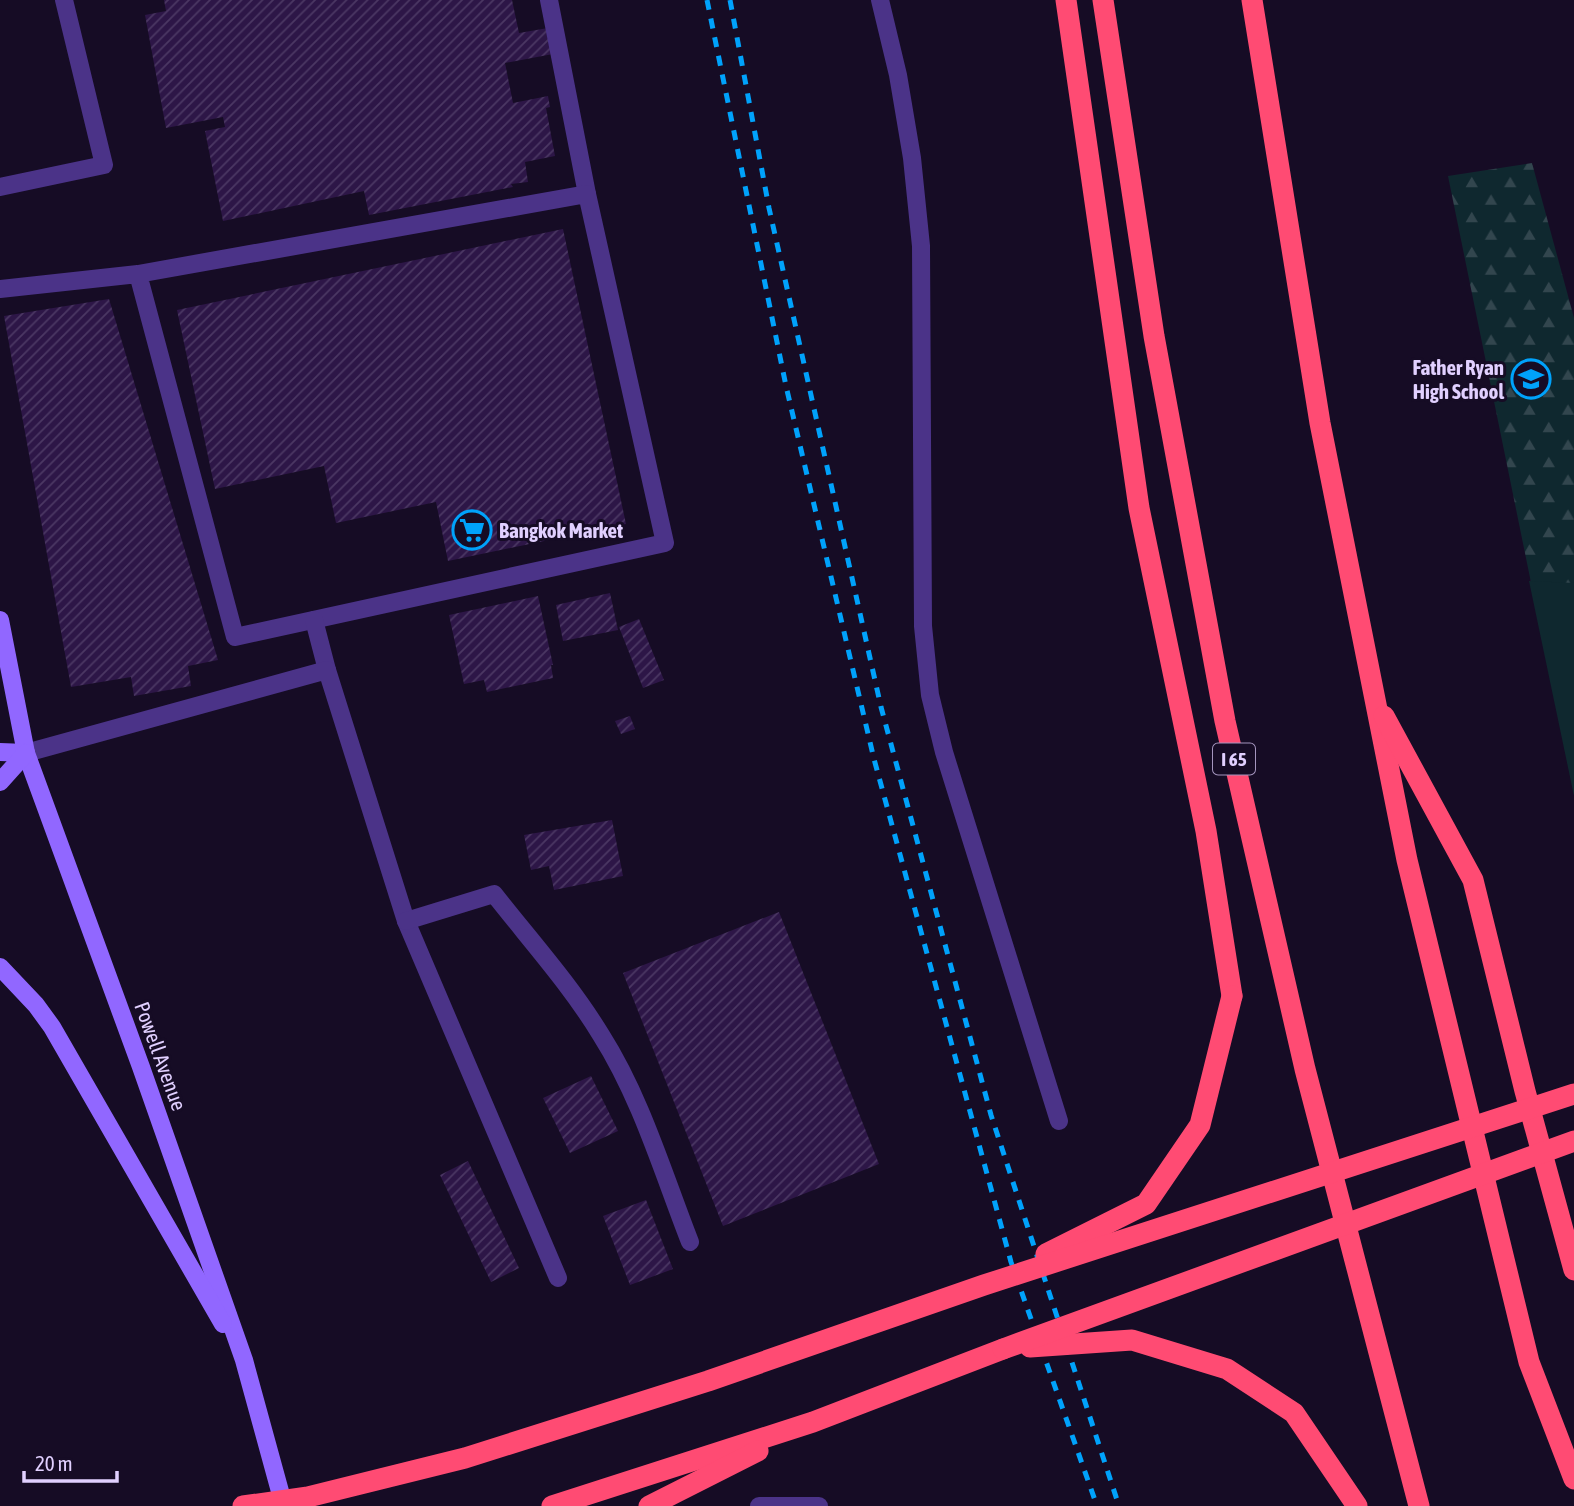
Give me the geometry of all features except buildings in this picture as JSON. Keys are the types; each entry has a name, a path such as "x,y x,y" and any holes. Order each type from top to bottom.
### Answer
{"highway":[{"path":"984,1285 1146,1204 1200,1125 1232,996 1206,831 1139,508 1066,0"},
{"name":"I 65","path":"1103,0 1154,336 1225,722 1305,1069 1419,1506"},
{"path":"1252,0 1320,423 1373,695 1446,1028 1529,1362 1574,1479"},
{"path":"1373,695 1473,880 1525,1091 1574,1270"},
{"path":"243,1506 308,1497 464,1458 708,1381 984,1285 1574,1094"},
{"path":"552,1506 813,1422 1003,1349 1574,1141"},
{"path":"1003,1349 1132,1340 1227,1369 1294,1413 1357,1506"},
{"path":"649,1506 813,1422"}],"main road":[{"name":"Powell Avenue","path":"0,620 26,753 244,1360 284,1506"},
{"path":"0,752 26,753"},
{"path":"0,782 26,753"},
{"path":"0,967 19,984 51,1027 244,1360"}],"lane":[{"path":"0,187 104,165 64,0"},
{"path":"138,274 235,638 665,543 587,194 549,0"},
{"path":"880,0 900,87 921,246 923,626 930,695 944,752 1059,1121"},
{"path":"0,289 138,274 587,194"},
{"path":"314,620 327,670 406,921 558,1278"},
{"path":"26,753 327,670"},
{"path":"406,921 494,894 557,970 603,1036 640,1110 690,1242"},
{"path":"759,1506 819,1506"}],"green space":[{"path":"1532,163 1574,318 1574,793 1448,176"},
{"path":"1529,581 1574,583 1574,796"}],"railway":[{"path":"707,0 786,386 874,759 1011,1262 1097,1506"},
{"path":"730,0 769,208 881,707 991,1115 1119,1506"}],"place":[{"name":"Father Ryan High School","path":"1531,379"},
{"name":"Bangkok Market","path":"472,530"}]}
